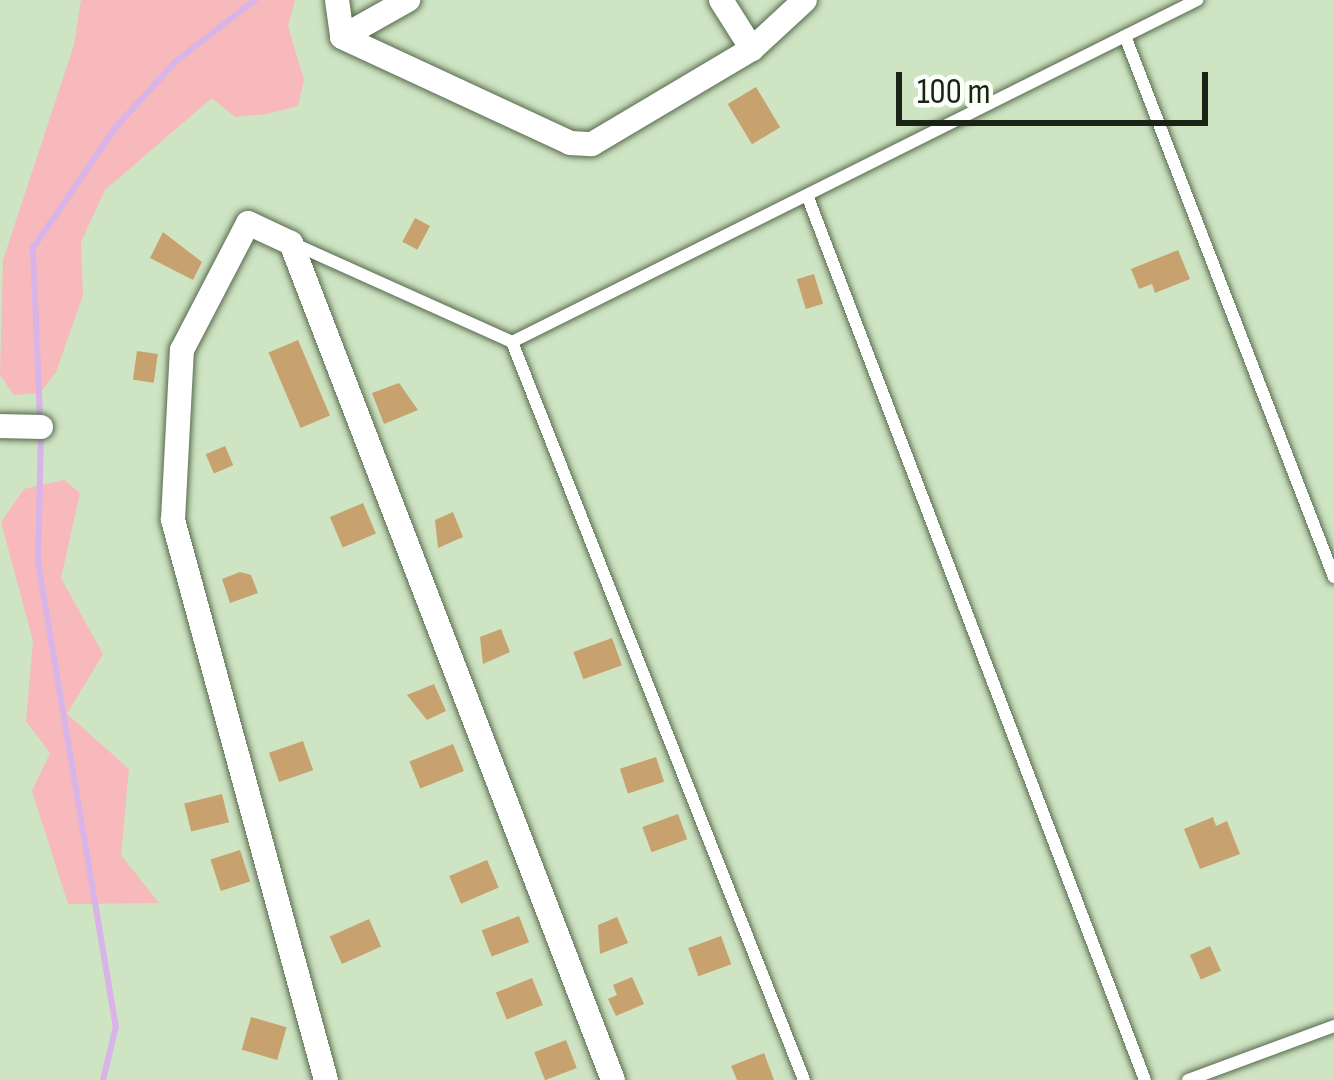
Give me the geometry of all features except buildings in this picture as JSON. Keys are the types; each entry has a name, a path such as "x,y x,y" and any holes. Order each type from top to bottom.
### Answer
{"street":[{"path":"337,0 342,37"},
{"path":"342,37 408,0"},
{"path":"721,0 752,49"},
{"path":"342,37 570,143 592,144 752,49 805,0"},
{"path":"326,1080 173,520 182,350 248,223 291,242 613,1080"},
{"path":"0,426 41,427"}],"lane":[{"path":"512,342 1197,0"},
{"path":"1125,36 1334,577"},
{"path":"807,195 1145,1080"},
{"path":"291,242 512,342 804,1080"},
{"path":"1188,1080 1334,1026"}],"shaded area":[{"path":"81,0 295,0 288,26 304,80 298,106 267,114 235,117 212,98 105,190 81,242 83,295 56,372 40,393 14,395 0,375 3,260 74,45"},
{"path":"64,480 80,493 61,578 103,654 67,714 129,769 121,855 159,903 68,904 32,791 50,753 26,721 33,641 1,522 24,489"}],"waterway":[{"path":"40,418 33,248 116,127 176,61 255,0"},
{"path":"41,432 38,562 116,1026 103,1080"}]}
